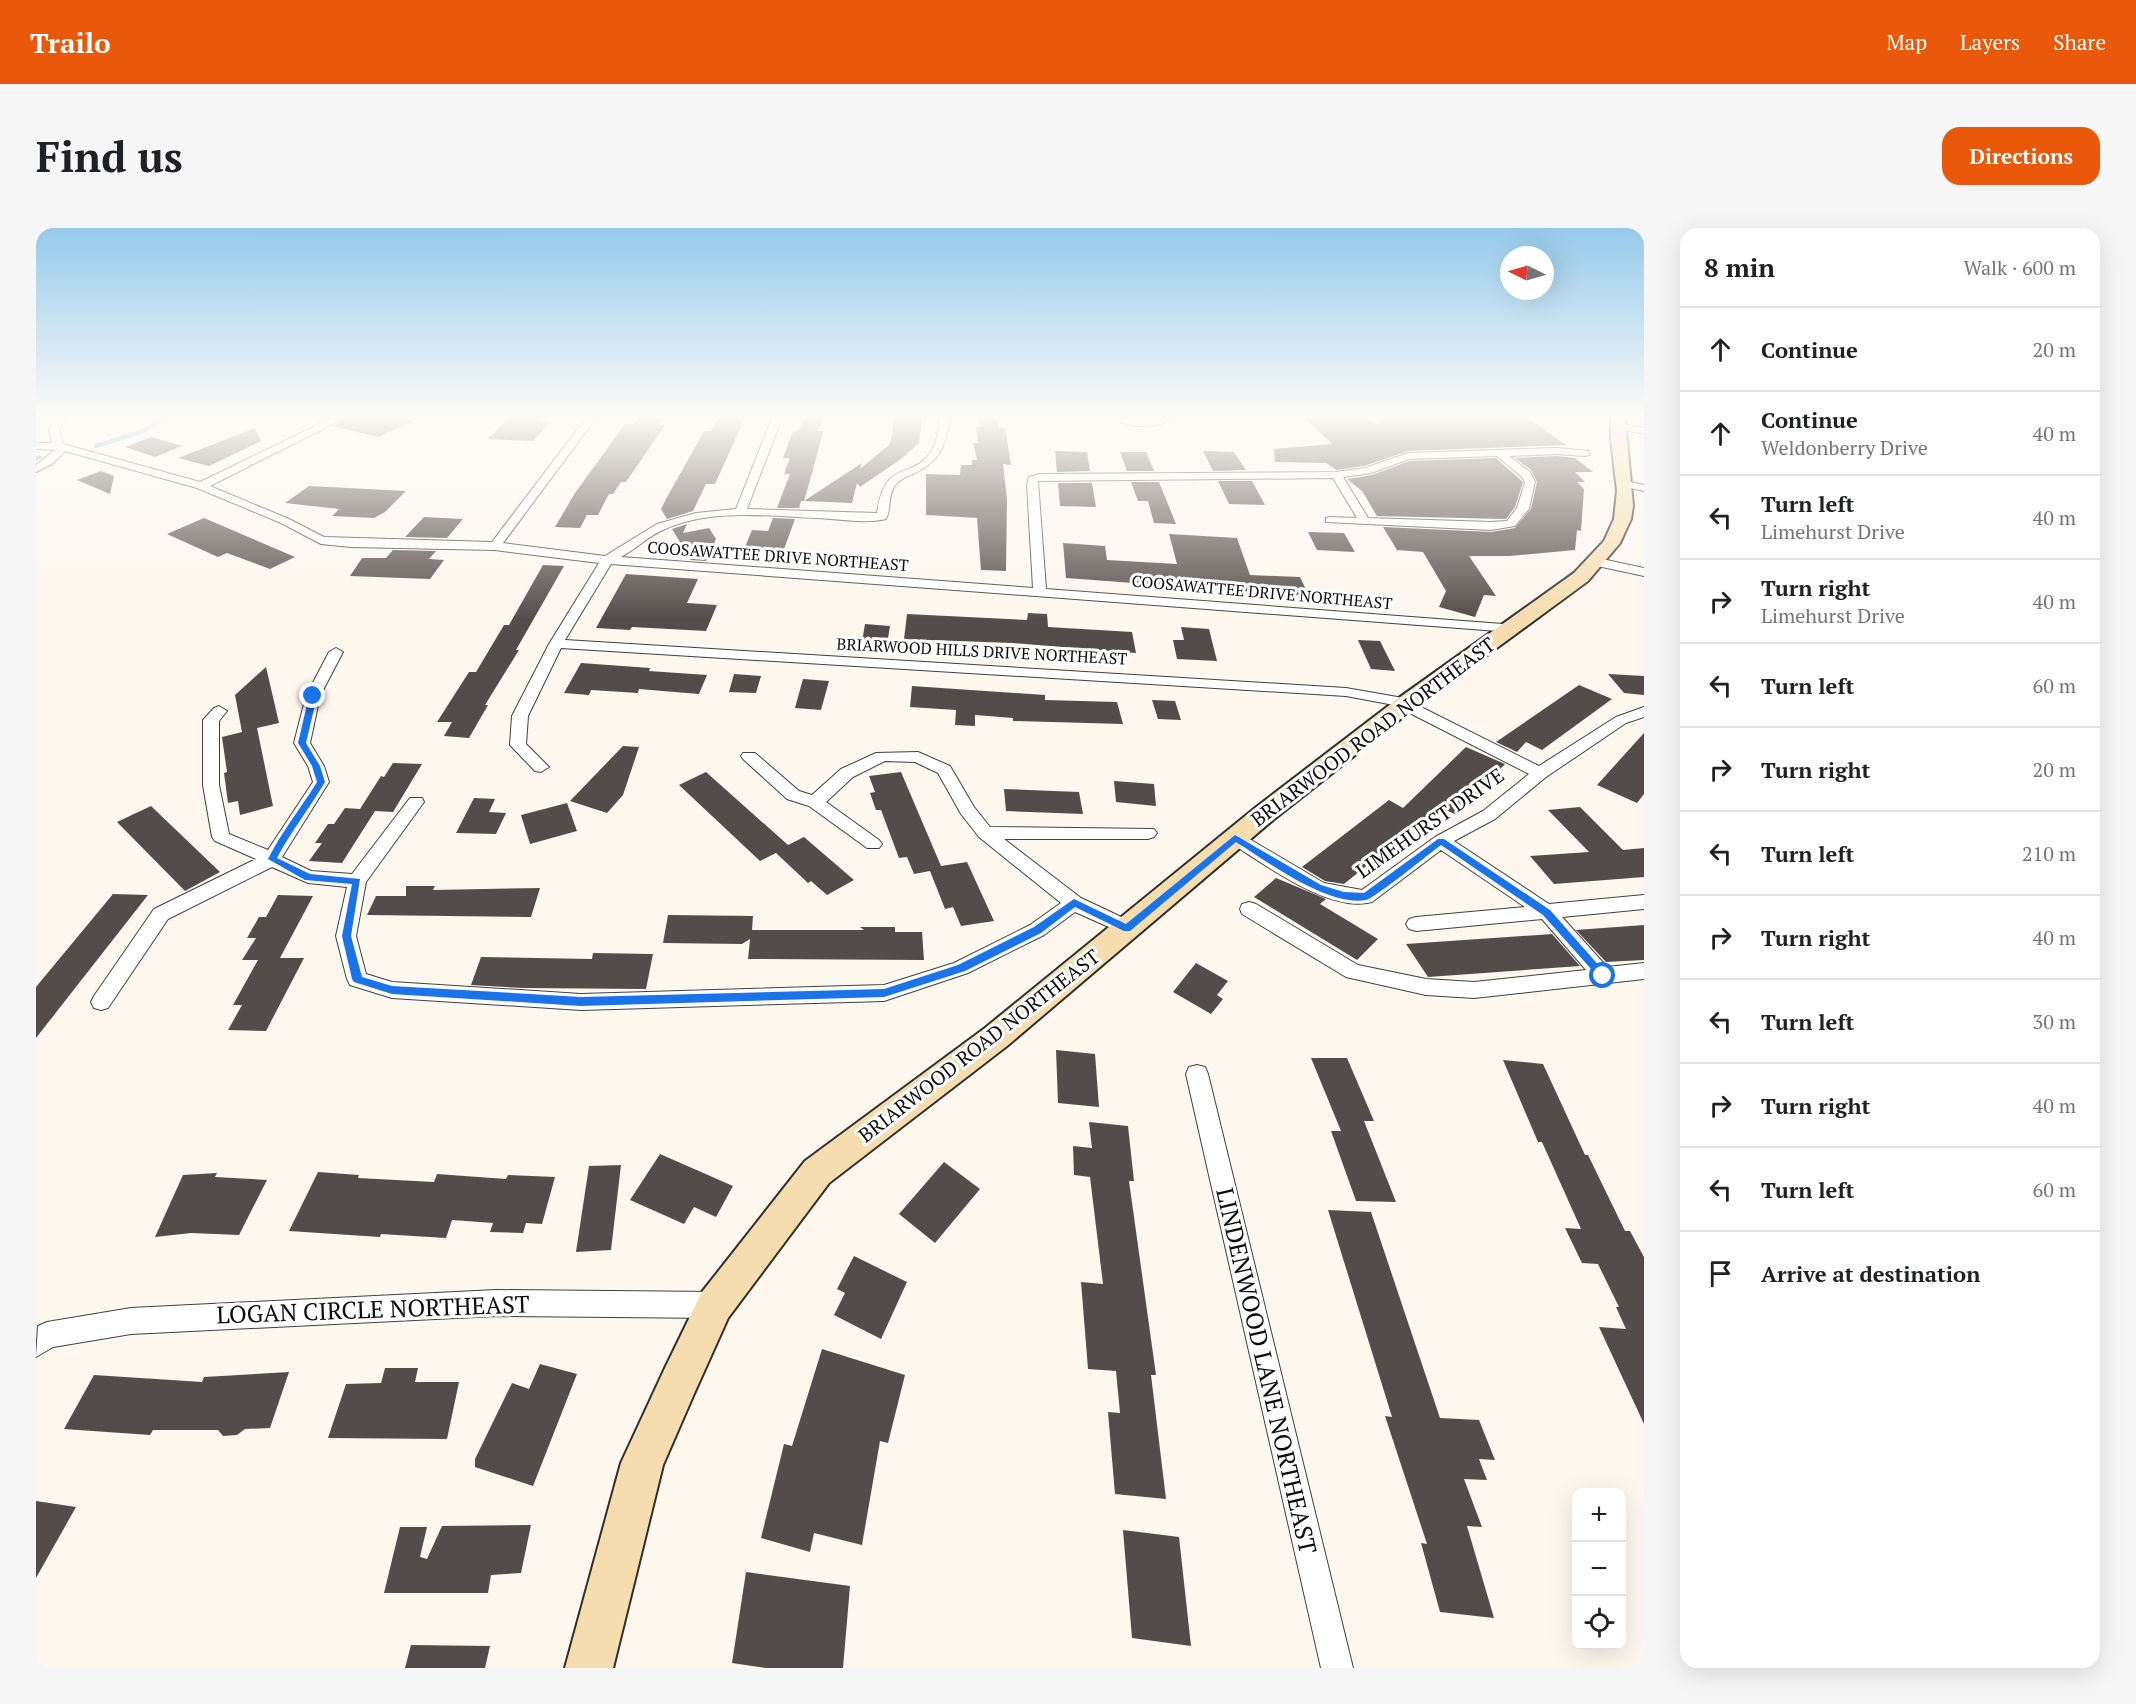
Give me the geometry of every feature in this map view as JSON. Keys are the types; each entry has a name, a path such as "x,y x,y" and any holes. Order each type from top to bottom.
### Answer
{"street":[{"path":"495,546 541,485"},
{"path":"740,512 751,485"},
{"path":"542,766 518,745 520,716 556,644 607,560 661,526 696,516 740,512 882,517 890,485"},
{"path":"1032,485 1040,591"},
{"path":"1342,485 1364,520"},
{"path":"1330,520 1511,524 1524,509 1529,485"},
{"name":"COOSAWATTEE DRIVE NORTHEAST","path":"201,486 285,521 321,540 351,543 495,546 607,560 1511,628"},
{"name":"BRIARWOOD ROAD NORTHEAST","path":"589,1668 642,1463 715,1305 817,1172 996,1037 1235,838 1404,705 1581,577 1597,562 1618,532 1635,490"},
{"path":"1597,562 1644,572"},
{"name":"BRIARWOOD HILLS DRIVE NORTHEAST","path":"556,644 1223,682 1346,692 1398,701 1540,773"},
{"path":"100,1002 161,914 217,889 272,859 285,835 321,782 316,766 302,743 313,696 336,652"},
{"path":"219,711 211,720 211,774 221,837 308,877 357,881"},
{"name":"LIMEHURST DRIVE","path":"1235,838 1318,888 1344,895 1365,897 1441,841 1489,815 1540,773 1621,720 1644,712"},
{"path":"749,756 793,795 815,802 873,844"},
{"path":"815,802 848,773 882,756 918,757 944,770 967,810 985,833 1074,903 1127,928"},
{"path":"417,802 357,881 346,936 357,979 392,990 581,1002 884,993 961,968 1037,930 1074,903"},
{"path":"985,833 1148,833"},
{"path":"1441,841 1546,912 1603,976"},
{"path":"1416,924 1644,902"},
{"path":"1249,909 1353,972 1425,987 1474,990 1644,972"},
{"name":"LINDENWOOD LANE NORTHEAST","path":"1197,1074 1337,1668"},
{"name":"LOGAN CIRCLE NORTHEAST","path":"36,1344 47,1335 131,1322 496,1303 715,1305"}],"building":[{"path":"89,485 112,485 110,494"},
{"path":"581,485 619,485 613,494 609,494 598,515 587,515 580,528 555,527"},
{"path":"674,485 705,485 693,511 667,519 661,509"},
{"path":"786,485 809,485 804,501 801,501 799,508 777,508"},
{"path":"828,485 856,485 852,503 804,501"},
{"path":"926,485 1005,485 1006,571 981,570 977,518 926,515"},
{"path":"1058,485 1092,485 1096,507 1060,506"},
{"path":"1132,485 1160,485 1176,524 1154,523 1148,501 1138,501"},
{"path":"1220,485 1254,485 1265,505 1229,504"},
{"path":"1355,485 1522,485 1515,507 1506,519 1377,516 1362,491"},
{"path":"1536,485 1580,485 1584,489 1581,531 1577,530 1575,550 1509,556 1469,556 1496,596 1484,595 1475,617 1439,607 1446,591 1423,552 1397,550 1383,527 1491,532 1515,528 1531,509"},
{"path":"309,486 406,491 385,512 374,518 332,516 339,509 285,503"},
{"path":"424,517 463,519 447,538 405,537"},
{"path":"204,518 295,557 270,569 227,553 218,557 167,534"},
{"path":"773,518 795,519 784,549 745,547 752,530 768,531"},
{"path":"687,524 683,533 709,528 716,539 706,561 691,560 672,529"},
{"path":"1308,532 1344,533 1355,552 1317,550"},
{"path":"1169,534 1237,538 1250,575 1300,577 1309,596 1066,578 1063,543 1105,546 1107,560 1177,564"},
{"path":"393,550 436,551 429,559 444,560 430,579 350,576 362,558 386,558"},
{"path":"543,565 564,566 516,650 519,650 485,705 488,705 469,738 444,736 452,722 437,722 469,672 476,672 504,625 509,625"},
{"path":"626,574 698,579 687,603 717,605 706,631 632,627 630,630 596,628"},
{"path":"1028,613 1047,614 1048,627 1132,632 1136,653 1012,643 904,639 907,614 1027,620"},
{"path":"865,624 890,626 887,644 862,642"},
{"path":"1181,627 1209,629 1217,661 1177,659 1173,640 1184,640"},
{"path":"1358,640 1380,641 1395,671 1371,669"},
{"path":"581,663 707,675 699,694 639,689 638,693 591,690 589,695 564,693"},
{"path":"266,667 279,723 257,728 273,806 240,815 238,801 228,803 224,773 227,772 222,737 242,732 235,695"},
{"path":"734,674 761,676 756,693 729,692"},
{"path":"1608,674 1644,676 1644,695 1624,693"},
{"path":"803,679 829,681 821,710 795,708"},
{"path":"1579,685 1612,699 1542,750 1526,742 1517,752 1496,742"},
{"path":"912,686 1045,695 1045,700 1117,702 1123,724 1013,721 1013,718 975,715 975,726 955,725 956,710 910,707"},
{"path":"1152,700 1175,701 1181,720 1158,719"},
{"path":"1644,733 1644,794 1637,803 1597,785"},
{"path":"623,746 639,747 623,795 607,813 570,801"},
{"path":"1466,747 1505,764 1457,815 1439,807 1344,884 1325,881 1302,867 1389,800 1403,808"},
{"path":"393,763 422,764 393,812 375,811 342,863 309,861 322,843 315,843 328,824 334,824 345,808 360,809 381,776 384,777"},
{"path":"706,772 788,845 804,837 854,880 827,895 811,881 808,883 776,853 760,861 679,785"},
{"path":"901,772 941,866 967,862 994,921 961,926 953,907 945,909 930,871 914,874 907,857 899,858 881,810 876,810 870,793 875,792 869,776"},
{"path":"1114,781 1154,784 1156,806 1116,802"},
{"path":"1004,789 1079,792 1083,814 1006,811"},
{"path":"474,798 495,799 489,812 506,813 496,834 456,833"},
{"path":"567,803 577,831 530,844 521,815"},
{"path":"151,806 220,872 185,891 117,822"},
{"path":"1580,807 1623,850 1644,848 1644,877 1554,884 1530,856 1589,852 1548,810"},
{"path":"1276,878 1326,899 1320,904 1378,939 1357,960 1254,897"},
{"path":"406,886 435,886 433,890 540,888 531,917 367,915 376,896 406,896"},
{"path":"113,894 148,895 36,1038 36,987"},
{"path":"278,895 313,896 280,958 304,958 266,1031 228,1030 242,1005 233,1005 258,960 242,960 256,938 247,938 259,917 266,917"},
{"path":"668,915 753,916 752,930 864,930 860,927 895,927 895,932 922,932 924,960 748,959 750,939 742,944 663,943"},
{"path":"1644,925 1644,960 1606,962 1576,930"},
{"path":"1552,934 1580,966 1428,977 1406,944"},
{"path":"593,953 653,954 646,989 523,988 471,985 481,957 592,959"},
{"path":"1196,963 1228,981 1217,995 1223,999 1211,1014 1173,992"},
{"path":"1056,1050 1095,1054 1099,1107 1058,1103"},
{"path":"1311,1058 1347,1058 1374,1121 1364,1121 1396,1202 1356,1201 1331,1131 1341,1131"},
{"path":"1503,1060 1543,1064 1585,1155 1588,1155 1625,1231 1630,1231 1644,1257 1644,1424 1599,1327 1626,1329 1616,1307 1619,1307 1598,1264 1582,1263 1565,1228 1581,1229 1542,1142 1538,1142"},
{"path":"1089,1122 1128,1126 1134,1181 1129,1181 1156,1375 1151,1375 1166,1499 1115,1494 1108,1412 1120,1413 1116,1371 1088,1369 1081,1282 1103,1284 1090,1177 1074,1175 1073,1146 1092,1148"},
{"path":"660,1154 733,1186 716,1217 694,1207 684,1224 630,1200"},
{"path":"944,1162 980,1189 935,1243 899,1214"},
{"path":"621,1165 611,1250 576,1252 589,1166"},
{"path":"318,1172 359,1175 358,1178 434,1182 437,1174 506,1179 508,1175 555,1177 542,1224 526,1223 523,1233 490,1232 493,1223 452,1220 446,1238 381,1234 380,1237 289,1231"},
{"path":"217,1173 215,1177 267,1180 239,1235 191,1233 155,1237 183,1175"},
{"path":"1328,1210 1371,1212 1440,1418 1479,1420 1495,1460 1479,1459 1487,1480 1464,1479 1482,1527 1467,1526 1494,1618 1440,1612 1421,1543 1427,1544 1385,1416 1392,1417"},
{"path":"854,1256 907,1282 881,1339 834,1315 845,1293 837,1289"},
{"path":"822,1349 905,1375 888,1443 880,1441 862,1545 814,1533 810,1552 761,1538 784,1444 792,1446"},
{"path":"540,1364 577,1374 533,1486 475,1467 475,1459 512,1383 529,1389"},
{"path":"385,1368 418,1368 415,1382 459,1382 447,1439 328,1438 346,1384 381,1383"},
{"path":"289,1372 270,1428 245,1429 237,1435 223,1436 218,1430 153,1430 150,1435 64,1429 94,1375 202,1382 204,1377"},
{"path":"36,1501 76,1507 36,1578"},
{"path":"531,1525 521,1573 491,1575 488,1593 384,1593 400,1527 427,1527 420,1557 427,1559 442,1526"},
{"path":"1123,1530 1179,1537 1191,1646 1132,1638"},
{"path":"746,1572 850,1586 843,1668 766,1668 732,1663"},
{"path":"411,1645 490,1646 485,1668 405,1668"}],"route":[{"path":"313,696 302,743 316,766 321,782 285,835 272,859 308,877 357,881 346,936 357,979 392,990 581,1002 884,993 961,968 1037,930 1074,903 1127,928 1235,838 1318,888 1344,895 1365,897 1441,841 1546,912 1603,976"}]}
